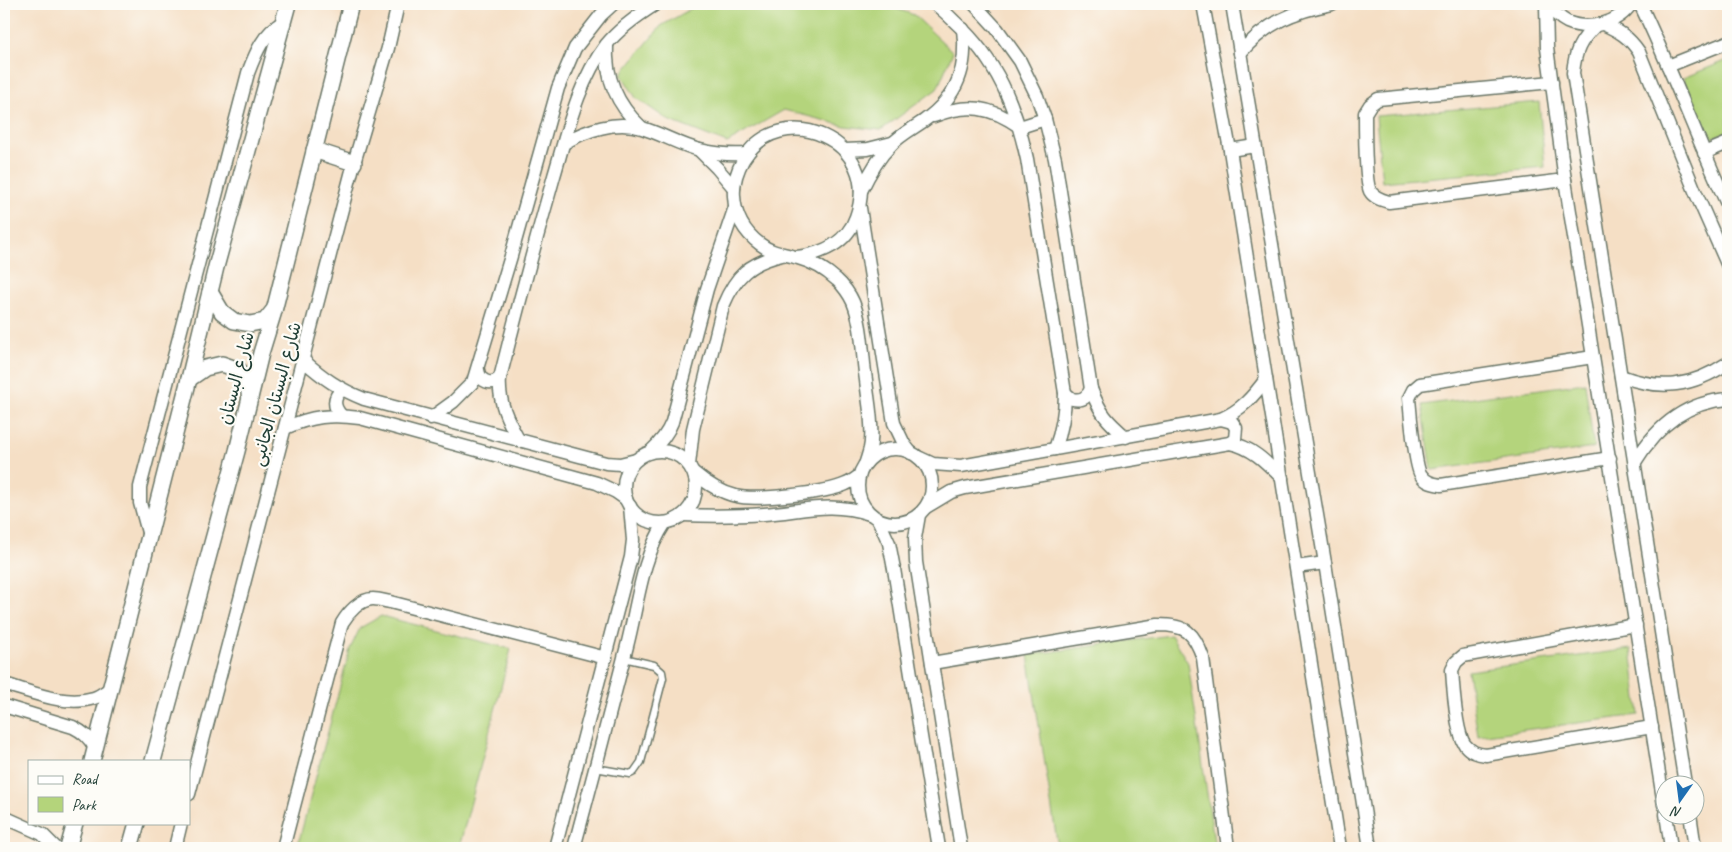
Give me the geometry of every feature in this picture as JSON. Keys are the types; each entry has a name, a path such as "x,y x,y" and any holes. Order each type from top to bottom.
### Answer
{"street":[{"path":"93,754 190,379 210,292 288,4"},
{"name":"شارع البستان","path":"153,760 261,353 274,311 351,4"},
{"path":"431,418 464,393 473,382 528,195 550,110 575,48 600,15 613,4"},
{"path":"935,4 963,28 986,56 1004,86 1020,127 1027,159 1065,393 1062,431 1055,449"},
{"path":"974,4 997,29 1020,61 1037,96 1055,159 1091,389 1098,408 1111,424 1126,437"},
{"path":"1196,4 1205,18"},
{"path":"1202,4 1230,150 1340,848"},
{"path":"1232,4 1325,563 1370,848"},
{"path":"1240,53 1253,38 1270,25 1310,7 1332,4"},
{"path":"1546,4 1556,15 1568,22 1581,26 1599,25 1621,31 1631,40 1639,52 1697,196 1728,266"},
{"path":"1546,4 1547,48 1565,180 1659,774"},
{"path":"1631,4 1617,18 1599,25 1583,38 1574,61 1573,73 1683,774"},
{"path":"1640,4 1728,206"},
{"name":"شارع البستان الجانبى","path":"190,790 354,163 399,5"},
{"path":"519,441 501,403 500,378 530,260 564,143 580,93 594,64 607,45 649,5"},
{"path":"150,536 140,502 140,487 248,72 257,50 271,29 283,22"},
{"path":"861,191 875,166 892,144 927,119 951,95 959,80 964,64 963,28"},
{"path":"1668,66 1728,42"},
{"path":"607,45 608,72 616,97 627,113 641,127"},
{"path":"1552,82 1378,99 1370,105 1365,113 1368,178 1370,190 1378,199 1390,202 1565,180"},
{"path":"927,119 958,108 975,107 999,114 1020,127"},
{"path":"1020,127 1044,119"},
{"path":"564,143 601,128 614,126 641,127 699,150 723,154 747,154"},
{"path":"860,206 854,223 844,237 830,248 814,255 797,257 782,255 765,248 751,238 741,223 735,206 734,188 738,170 747,154 762,140 777,133 793,130 810,131 825,136 845,150 859,176 860,206 894,422 901,439 927,467 932,482 930,498 922,511 915,550 960,848"},
{"path":"1704,153 1728,143"},
{"path":"845,150 868,149 892,144"},
{"path":"1230,150 1255,146"},
{"path":"314,150 354,163"},
{"path":"699,150 734,188"},
{"path":"528,195 547,201"},
{"path":"302,360 321,377 342,390 364,399 603,463 620,464 636,460 650,452 663,439 672,422 707,289 735,206"},
{"path":"286,428 303,420 322,416 341,415 370,421 597,483 616,492 640,516 652,522 665,523 675,520 683,515 691,506 696,495 696,483 691,468 693,429 723,306 738,277 758,263 782,255"},
{"path":"797,257 819,266 838,281 852,301 858,323 872,428 870,451 859,476 857,486 863,506 874,517 888,543 894,569 939,848"},
{"path":"210,292 222,312 234,321 250,324 265,321 274,311"},
{"path":"1592,357 1420,384 1413,390 1409,398 1418,463 1421,475 1430,483 1442,486 1610,458"},
{"path":"1621,376 1639,382 1677,385 1696,380 1728,363"},
{"path":"190,379 205,368 222,364 239,370 247,382 250,399"},
{"path":"478,370 484,381 493,382 500,378"},
{"path":"866,462 880,452 891,449 901,450 940,465 961,466 1221,419 1234,413 1246,403 1266,379"},
{"path":"1065,393 1072,399 1082,399 1089,394 1091,389"},
{"path":"341,415 337,412 334,402 338,393 342,390"},
{"path":"1635,462 1646,444 1661,427 1678,414 1698,405 1728,399"},
{"path":"1221,419 1232,422 1236,428 1235,439 1230,443"},
{"path":"683,515 764,514 830,507 848,508 888,523 899,523 910,520 951,492 964,488 1230,443 1242,445 1256,454 1282,478"},
{"path":"650,452 675,454 706,483 720,491 753,499 839,487 859,476"},
{"path":"555,848 606,658 632,550 633,525 624,491 627,474 636,460"},
{"path":"597,483 603,463"},
{"path":"574,848 649,555 665,523"},
{"path":"1623,538 1646,534"},
{"path":"632,550 649,555"},
{"path":"1296,567 1325,563"},
{"path":"283,848 342,623 348,612 359,604 372,598 606,658"},
{"path":"932,663 1158,625 1171,625 1182,628 1192,634 1203,658 1228,848"},
{"path":"1636,625 1463,656 1456,662 1452,670 1460,734 1465,745 1474,753 1486,755 1652,727"},
{"path":"4,684 58,700 77,701 96,697 111,688"},
{"path":"4,706 72,726 82,731 90,739 93,754"},
{"path":"4,817 42,834 56,848"},
{"path":"68,848 75,824"},
{"path":"130,848 137,824"},
{"path":"175,848 181,824"},
{"path":"1667,824 1671,848"},
{"path":"1691,824 1695,848"}],"lane":[{"path":"595,768 630,774 634,772 641,762 663,678 662,672 654,665 624,658"}],"green space":[{"path":"699,4 883,4 914,15 953,52 937,89 881,130 845,126 784,110 727,143 668,120 636,98 621,74 661,26"},
{"path":"1728,60 1728,131 1709,139 1683,78"},
{"path":"1539,102 1545,167 1382,182 1376,116"},
{"path":"1585,383 1594,448 1432,470 1422,405"},
{"path":"381,616 511,649 459,848 297,848 350,649 360,628"},
{"path":"1171,635 1188,663 1215,848 1058,848 1028,655"},
{"path":"1631,649 1639,715 1478,736 1468,671"}]}
